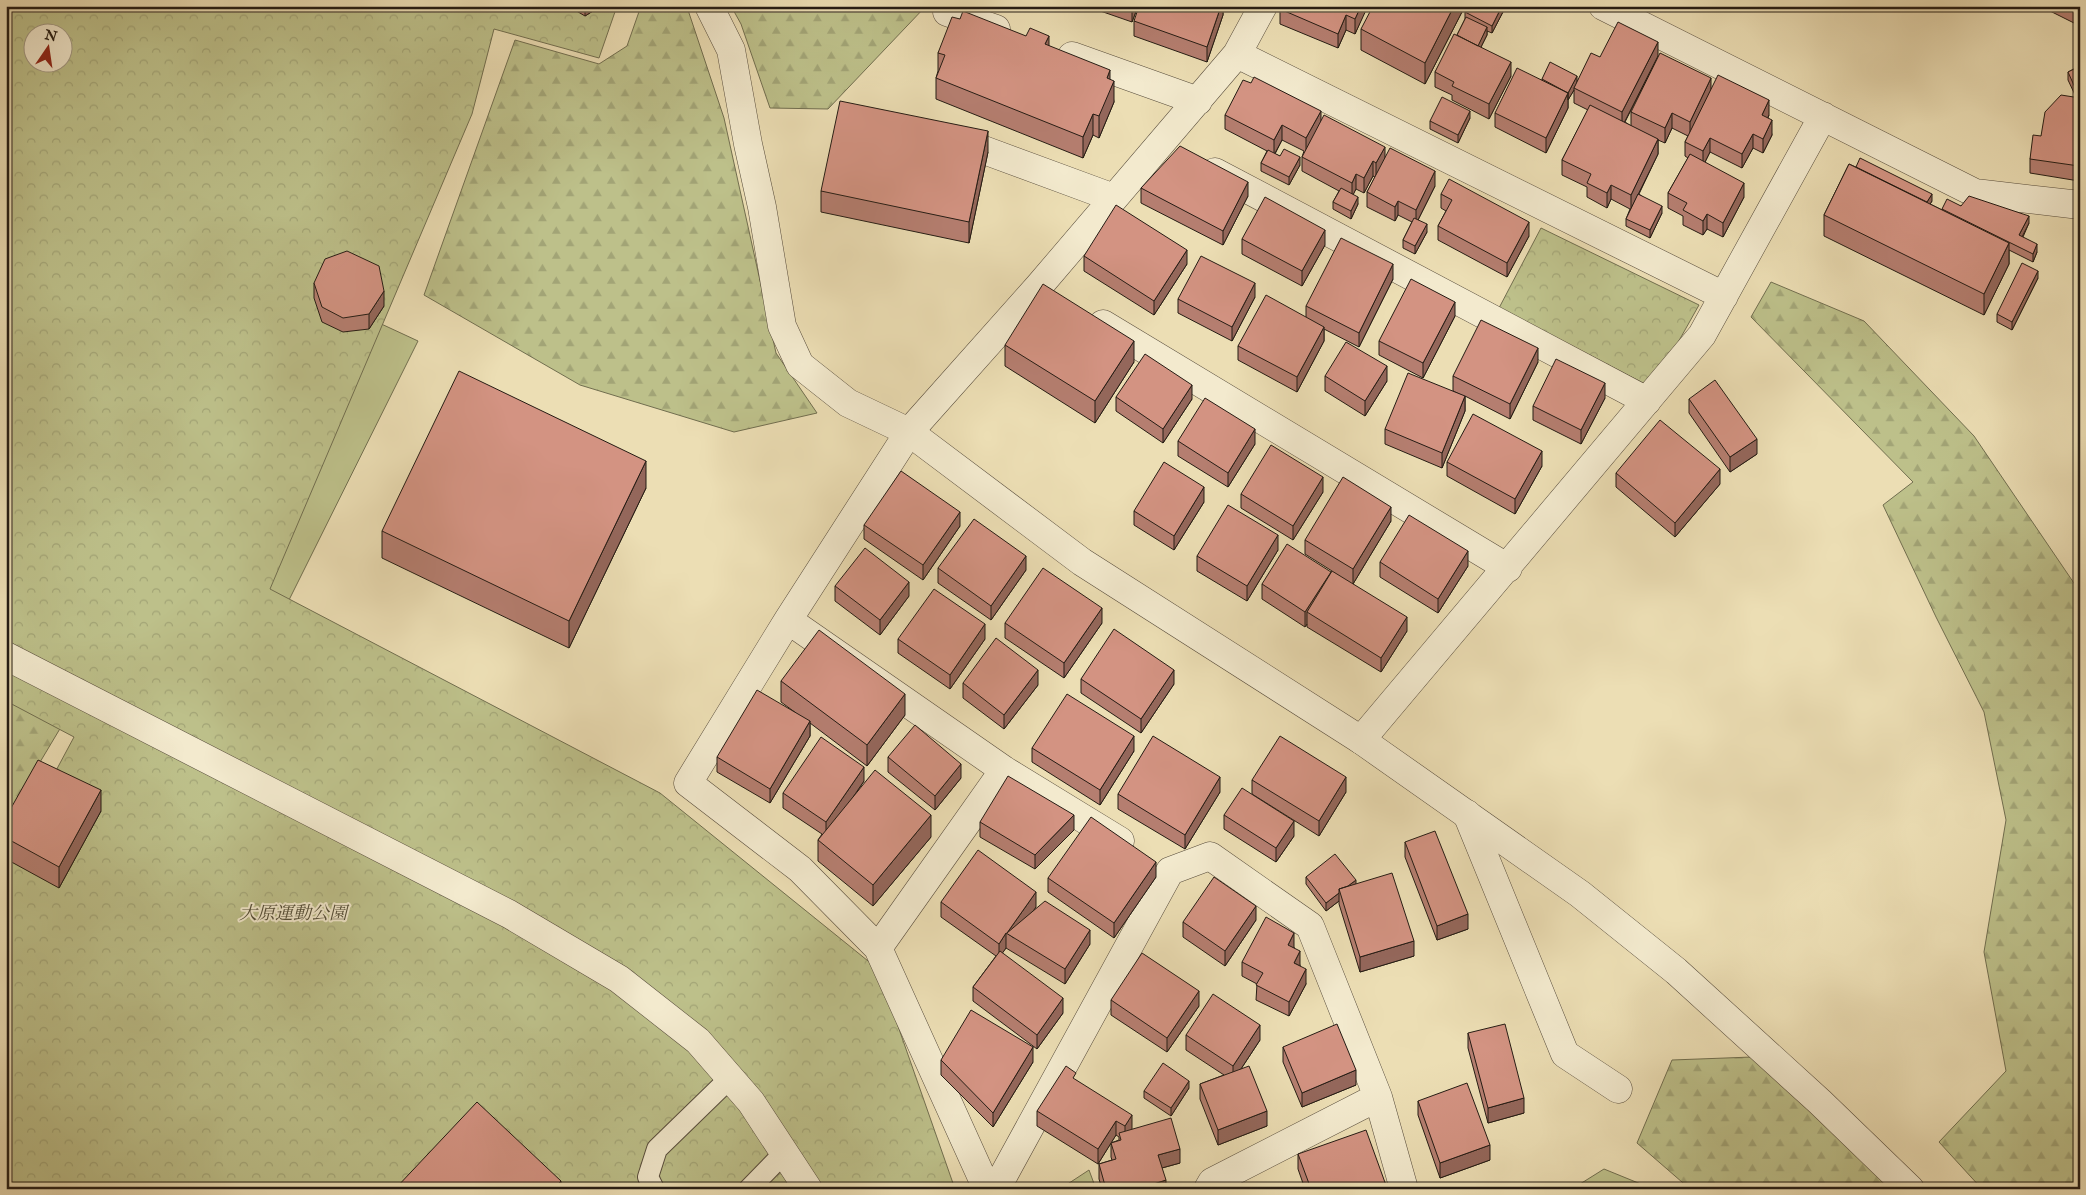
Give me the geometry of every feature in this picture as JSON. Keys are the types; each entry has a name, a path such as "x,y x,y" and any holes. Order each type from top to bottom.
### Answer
{"street":[{"path":"708,6 730,50 762,207 782,326 800,365 848,403 909,432 1082,562 1361,740 1580,894 1676,971 1820,1102 1910,1189"},
{"path":"987,1189 878,948 800,869 688,783 788,620 909,432 1039,286 1198,101 1237,54 1263,6"},
{"path":"1603,6 1974,193 2080,205"},
{"path":"947,12 1022,38"},
{"path":"1049,48 1198,101"},
{"path":"1237,54 1724,296"},
{"path":"1361,740 1508,568 1702,335 1823,116"},
{"path":"933,131 1114,198"},
{"path":"1160,144 1647,401"},
{"path":"1039,286 1508,568"},
{"path":"788,620 1004,770 1170,871"},
{"path":"6,656 508,914 619,979 698,1041 751,1102 808,1189"},
{"path":"878,948 1004,770"},
{"path":"1467,814 1565,1054 1618,1089"},
{"path":"996,1189 1170,871 1210,856 1310,926 1378,1097 1404,1189"},
{"path":"1208,1189 1212,1182 1378,1097"}],"lane":[{"path":"654,1189 648,1178 657,1149 730,1078"},
{"path":"749,1189 784,1153"}],"green space":[{"name":"大原運動公園","path":"6,6 617,6 599,58 494,29 472,114 270,589 660,793 878,969 955,1189 6,1189 6,864 74,737 6,701"},
{"path":"641,6 687,7 724,118 776,353 817,413 734,432 580,385 424,295 515,40 599,64 627,46"},
{"path":"731,6 926,6 828,109 770,108 741,24"},
{"path":"1541,228 1699,305 1667,362 1643,383 1499,308"},
{"path":"1771,282 1864,321 1974,436 2080,592 2080,1189 1982,1189 1939,1142 2006,1071 1984,952 2006,820 1984,712 1883,505 1913,482 1751,317"},
{"path":"377,322 418,341 287,604 189,707"},
{"path":"6,698 61,727 6,819"},
{"path":"1752,1057 1894,1189 1690,1189 1637,1143 1672,1060"},
{"path":"1604,1169 1653,1189 1572,1189"},
{"path":"1089,1170 1096,1189 1060,1189"}],"building":[{"path":"1139,6 1221,6 1207,47 1134,21"},
{"path":"1282,6 1361,6 1355,19 1346,15 1338,34 1280,9"},
{"path":"1373,6 1454,6 1425,63 1361,29"},
{"path":"1468,6 1502,6 1492,26 1465,12"},
{"path":"2070,6 2080,6 2080,11"},
{"path":"963,11 1026,36 1030,28 1049,36 1045,44 1110,70 1107,78 1114,81 1099,116 1093,114 1083,137 936,78 945,55 938,53 952,17 960,19"},
{"path":"1466,17 1487,27 1478,46 1457,35"},
{"path":"1618,22 1658,42 1622,112 1574,88 1591,53 1600,57"},
{"path":"1454,34 1511,62 1489,104 1452,86 1454,82 1435,72"},
{"path":"1660,53 1711,78 1690,122 1672,113 1665,128 1631,112"},
{"path":"1550,62 1577,76 1568,93 1542,79"},
{"path":"2080,66 2080,91 2077,92 2068,72"},
{"path":"1517,68 1568,93 1546,138 1495,113"},
{"path":"1718,75 1769,100 1762,115 1772,120 1763,139 1753,134 1742,154 1710,138 1703,151 1685,142"},
{"path":"1254,77 1321,111 1306,138 1282,125 1274,140 1225,115 1243,80 1251,83"},
{"path":"2061,95 2080,98 2079,166 2030,159 2033,135 2041,136 2045,112"},
{"path":"1442,97 1470,111 1458,135 1430,121"},
{"path":"840,101 988,131 969,222 821,191"},
{"path":"1590,105 1658,139 1631,195 1611,185 1607,193 1587,183 1591,174 1562,160"},
{"path":"1324,115 1385,147 1376,163 1373,161 1364,178 1356,174 1352,183 1302,157"},
{"path":"1180,146 1248,182 1223,231 1141,188"},
{"path":"1390,148 1435,171 1416,210 1398,201 1395,207 1367,192"},
{"path":"1284,149 1300,157 1289,177 1261,163 1268,150 1280,156"},
{"path":"1690,154 1744,183 1723,223 1707,214 1703,221 1683,210 1687,203 1668,193"},
{"path":"1860,158 1932,194 1927,202 1856,167"},
{"path":"1849,164 2009,243 1984,294 1824,215"},
{"path":"1449,179 1529,222 1507,263 1438,226 1452,200 1441,194"},
{"path":"1341,188 1358,197 1351,211 1333,202"},
{"path":"1638,194 1662,206 1650,230 1626,219"},
{"path":"1969,196 2029,216 2019,235 2037,244 2033,254 1942,209 1947,199 1961,206"},
{"path":"1265,197 1325,230 1302,271 1242,239"},
{"path":"1116,205 1187,250 1154,301 1084,256"},
{"path":"1414,218 1427,224 1415,246 1403,240"},
{"path":"1341,238 1393,264 1359,333 1306,306"},
{"path":"347,251 379,266 384,291 369,314 343,318 322,307 314,283 325,259"},
{"path":"1201,256 1255,283 1232,327 1178,299"},
{"path":"2022,263 2038,271 2012,322 1997,314"},
{"path":"1411,279 1455,302 1423,363 1379,341"},
{"path":"1043,284 1134,341 1095,401 1005,345"},
{"path":"1266,295 1324,327 1297,377 1238,346"},
{"path":"1481,320 1538,348 1510,404 1453,376"},
{"path":"1346,342 1387,366 1365,401 1325,376"},
{"path":"1145,354 1192,385 1163,429 1116,397"},
{"path":"1556,359 1605,383 1581,430 1533,406"},
{"path":"459,371 646,461 569,621 382,531"},
{"path":"1408,373 1465,396 1442,453 1385,429"},
{"path":"1715,380 1757,439 1730,457 1689,399"},
{"path":"1205,398 1255,429 1228,473 1178,441"},
{"path":"1473,414 1542,451 1515,499 1447,462"},
{"path":"1660,420 1720,469 1675,523 1616,473"},
{"path":"1271,445 1323,477 1293,526 1241,494"},
{"path":"1164,462 1204,487 1174,536 1134,511"},
{"path":"901,471 960,512 923,565 864,525"},
{"path":"1343,477 1391,507 1353,569 1305,540"},
{"path":"1228,505 1278,535 1247,586 1197,556"},
{"path":"1409,515 1468,551 1438,599 1380,562"},
{"path":"974,519 1026,556 991,606 938,568"},
{"path":"1287,544 1331,572 1305,612 1262,584"},
{"path":"865,548 909,582 880,620 835,586"},
{"path":"1043,568 1102,608 1064,663 1005,623"},
{"path":"1332,571 1407,617 1381,658 1307,612"},
{"path":"934,589 985,624 950,675 898,639"},
{"path":"1114,629 1174,670 1141,719 1081,679"},
{"path":"819,630 905,694 867,745 781,681"},
{"path":"996,638 1038,670 1004,715 963,683"},
{"path":"757,690 810,721 770,789 717,757"},
{"path":"1067,694 1134,736 1100,790 1032,748"},
{"path":"915,725 961,764 935,796 888,757"},
{"path":"1153,736 1220,777 1185,835 1118,794"},
{"path":"1280,736 1346,777 1319,821 1252,780"},
{"path":"821,737 864,767 826,822 783,793"},
{"path":"38,760 101,790 59,867 6,838 6,817"},
{"path":"875,770 931,815 873,885 818,840"},
{"path":"1008,776 1074,815 1035,855 980,822"},
{"path":"1242,788 1294,821 1276,848 1224,815"},
{"path":"1091,817 1156,862 1114,923 1048,878"},
{"path":"1435,831 1468,914 1437,926 1405,842"},
{"path":"978,850 1036,892 1007,933 1045,901 1090,930 1065,969 1006,933 999,944 941,902"},
{"path":"1335,854 1356,880 1348,886 1339,889 1339,893 1326,903 1306,877"},
{"path":"1392,873 1414,941 1360,957 1339,889"},
{"path":"1214,877 1256,906 1225,951 1183,922"},
{"path":"1266,917 1294,933 1288,945 1300,951 1294,963 1306,969 1289,1002 1256,985 1263,973 1242,962"},
{"path":"1000,951 1063,998 1037,1035 973,987"},
{"path":"1142,953 1199,991 1167,1038 1111,1000"},
{"path":"1213,994 1260,1025 1233,1066 1186,1035"},
{"path":"971,1010 1033,1047 993,1113 941,1060"},
{"path":"1337,1024 1356,1070 1302,1093 1283,1047"},
{"path":"1505,1024 1524,1098 1488,1108 1468,1033"},
{"path":"1163,1063 1189,1081 1171,1108 1144,1091"},
{"path":"1066,1066 1076,1073 1073,1078 1132,1115 1125,1126 1116,1121 1098,1149 1037,1111"},
{"path":"1249,1066 1267,1111 1218,1130 1200,1084"},
{"path":"1467,1083 1490,1145 1440,1163 1418,1101"},
{"path":"477,1102 561,1181 553,1189 395,1189"},
{"path":"1171,1118 1180,1149 1158,1155 1166,1180 1138,1189 1106,1189 1099,1164 1116,1159 1111,1143 1121,1140 1119,1133"},
{"path":"1366,1130 1387,1188 1311,1189 1298,1154"}]}
